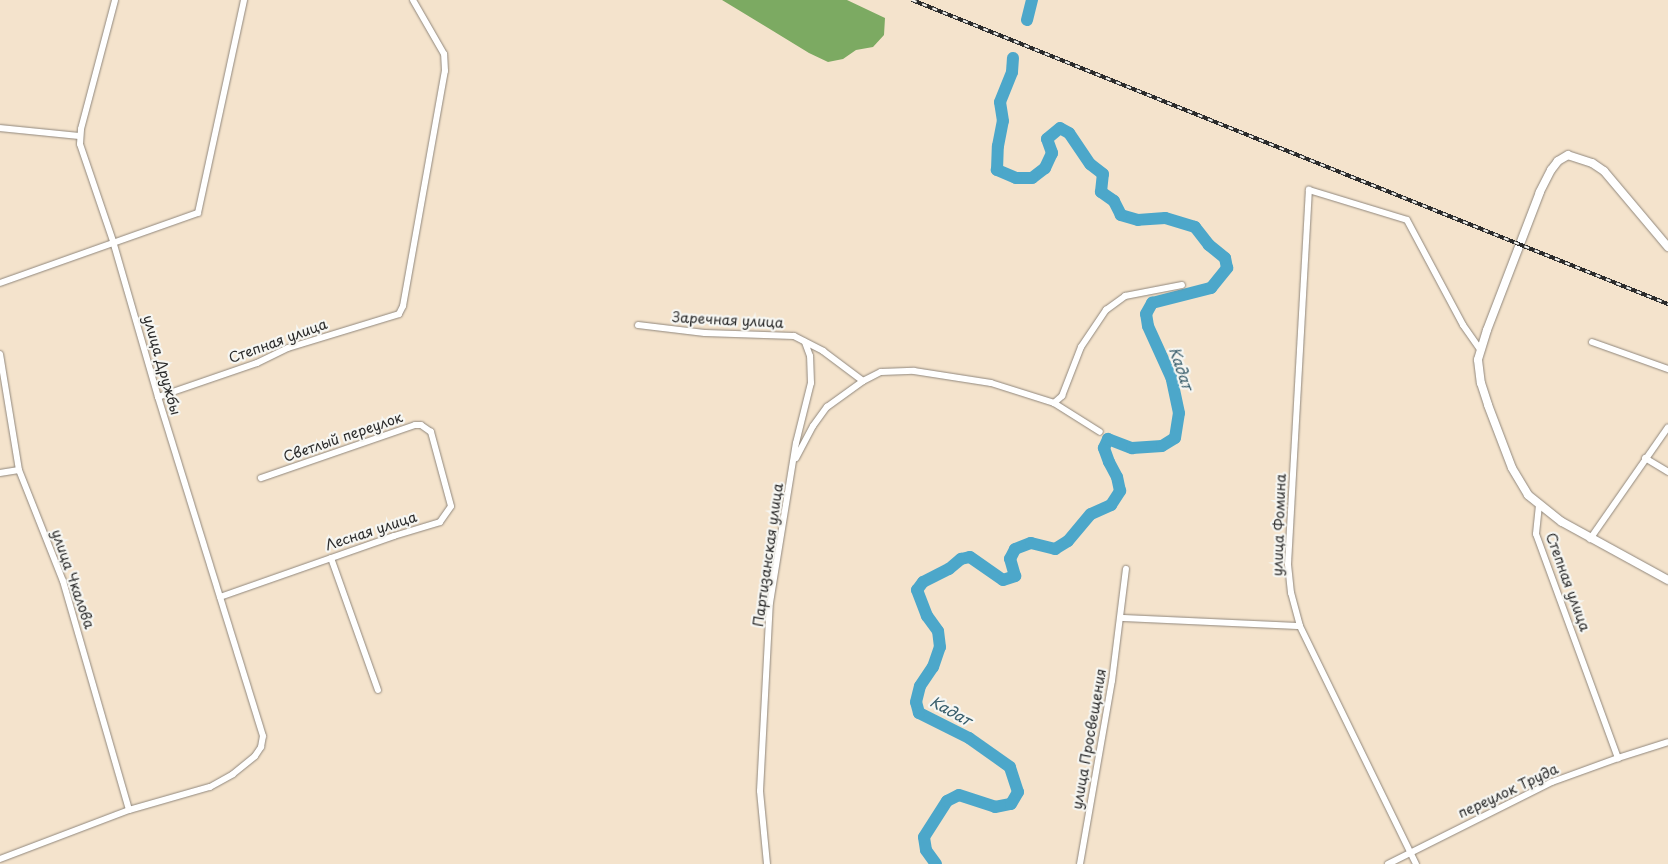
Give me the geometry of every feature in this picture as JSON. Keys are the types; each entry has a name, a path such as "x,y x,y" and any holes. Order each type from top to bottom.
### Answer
{"street":[{"path":"0,128 79,136 115,0"},
{"path":"0,283 114,241 198,213 244,0"},
{"name":"Степная улица","path":"158,397 257,363 288,348 399,314 403,306 446,71 444,54 413,0"},
{"name":"улица Дружбы","path":"79,136 114,241 158,397 263,736 261,747 255,756 226,778 194,793 129,810"},
{"path":"1668,247 1604,172 1592,162 1568,155 1558,161 1551,170 1540,192 1480,349 1479,371 1488,405 1512,468 1528,495 1539,505 1590,539 1668,580"},
{"name":"улица Фомина","path":"1416,864 1300,626 1291,593 1288,564 1309,190 1407,220 1463,325 1480,349"},
{"path":"1054,403 1062,396 1082,347 1106,310 1125,296 1182,285"},
{"name":"Заречная улица","path":"638,325 705,333 786,335 800,338 823,351 863,381"},
{"name":"Партизанская улица","path":"767,864 760,791 770,603 798,430 812,383 810,356 805,342"},
{"path":"1592,342 1668,369"},
{"name":"улица Чкалова","path":"0,354 19,470 63,581 129,810"},
{"path":"794,461 813,426 827,407 863,381 890,370 914,371 992,383 1054,403 1100,432"},
{"name":"Светлый переулок","path":"262,478 415,425 427,427 431,432"},
{"path":"1590,539 1668,427"},
{"name":"Лесная улица","path":"220,597 440,522 451,506 431,432"},
{"path":"1645,458 1668,472"},
{"path":"0,473 19,470"},
{"name":"Степная улица","path":"1539,505 1536,534 1618,758"},
{"path":"331,558 378,690"},
{"name":"улица Просвещения","path":"1080,864 1112,682 1126,568"},
{"path":"1121,618 1300,626"},
{"path":"1618,758 1668,742"},
{"name":"переулок Труда","path":"1388,864 1410,851 1552,782 1618,758"},
{"path":"0,859 129,810"}],"green space":[{"path":"722,0 847,0 885,18 884,35 873,47 856,50 843,59 828,62 809,53"}],"waterway":[{"name":"Кадат","path":"1027,20 1032,0"},
{"name":"Кадат","path":"936,864 926,850 924,837 947,801 959,795 995,807 1011,804 1018,792 1010,767 969,738 919,713 916,702 920,686 933,667 940,647 938,631 927,616 917,590 923,582 949,569 961,559 970,557 1003,580 1015,576 1010,559 1015,549 1031,543 1055,549 1068,541 1091,514 1111,505 1120,491 1117,477 1104,448 1108,439 1132,448 1162,446 1175,438 1179,413 1172,379 1148,326 1146,314 1152,303 1211,288 1227,268 1225,258 1209,245 1195,227 1165,218 1138,220 1121,215 1114,201 1101,192 1103,174 1090,164 1069,133 1060,128 1047,139 1052,153 1045,168 1032,178 1016,178 997,170 998,146 1003,121 1000,102 1012,72 1013,58"}],"railway":[{"path":"912,0 1668,304"}]}
